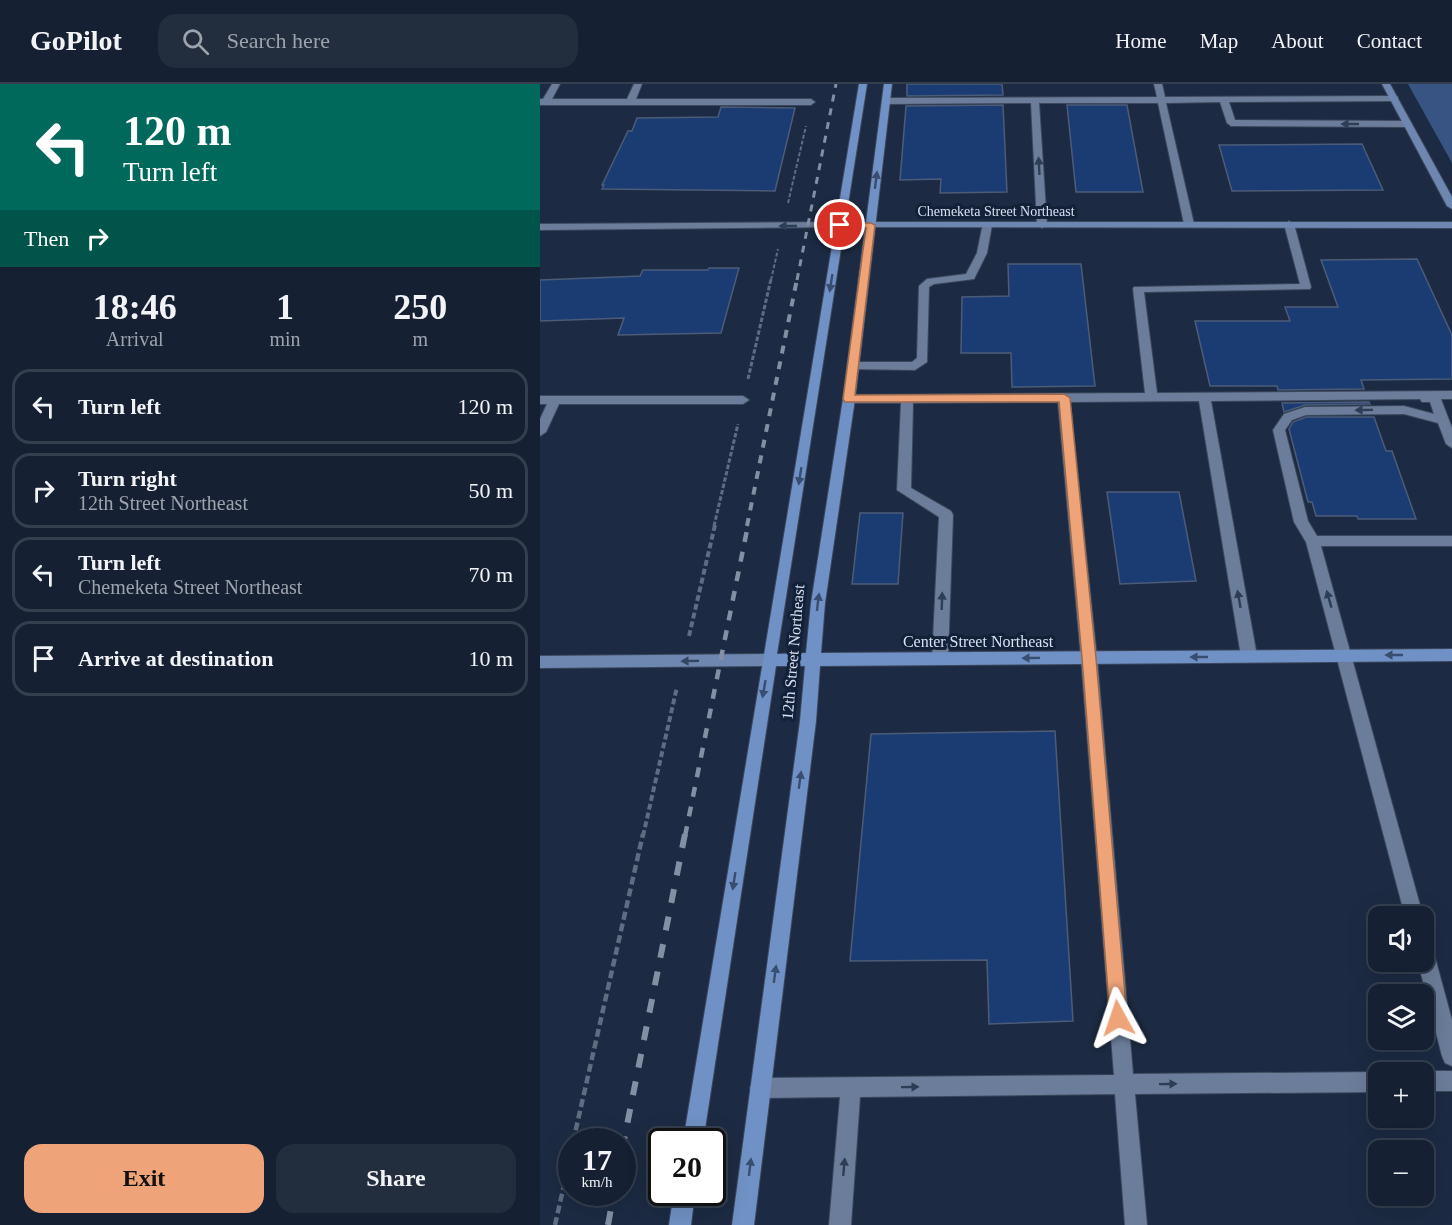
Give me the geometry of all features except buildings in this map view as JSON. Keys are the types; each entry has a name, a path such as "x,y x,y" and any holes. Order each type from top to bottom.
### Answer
{"main road":[{"name":"12th Street Northeast","path":"695,1128 863,84"},
{"name":"12th Street Northeast","path":"742,1225 808,721 818,603 849,399 888,84"},
{"name":"Center Street Northeast","path":"769,660 1452,655"},
{"path":"680,1225 683,1206"}],"street":[{"path":"543,102 556,84"},
{"path":"630,102 638,84"},
{"path":"1158,84 1189,224"},
{"path":"1386,84 1452,207"},
{"path":"886,101 1395,99"},
{"path":"1224,100 1231,123 1408,124"},
{"path":"1035,101 1042,225"},
{"path":"543,102 811,102"},
{"path":"1152,397 1138,289 1306,287 1289,224"},
{"path":"852,366 915,366 923,359 924,286 931,281 970,277 982,253 987,225"},
{"name":"Chemeketa Street Northeast","path":"540,227 1452,225"},
{"path":"1404,410 1433,395"},
{"path":"1433,395 1452,444"},
{"path":"849,399 1452,395"},
{"path":"1204,397 1249,656"},
{"path":"1064,398 1089,658 1136,1225"},
{"path":"907,399 904,490 946,515 940,659"},
{"path":"540,400 743,400"},
{"path":"540,432 555,400"},
{"path":"1411,906 1313,541 1301,522 1279,430 1288,417 1305,411 1404,410 1442,420"},
{"path":"1313,541 1452,541"},
{"name":"Center Street Northeast","path":"540,662 769,660"},
{"path":"1430,972 1452,1056"},
{"path":"1434,1081 1452,1081"},
{"path":"760,1088 1368,1082"},
{"path":"840,1225 851,1088"}],"path":[{"path":"789,198 811,102"},
{"path":"576,1128 669,721"},
{"path":"555,1225 559,1206"}],"shaded area":[{"path":"1408,84 1452,84 1452,163"}],"railway":[{"path":"797,280 836,84"},
{"path":"747,526 797,279"},
{"path":"685,836 748,525"},
{"path":"626,1128 685,834"},
{"path":"608,1225 611,1206"}],"route":[{"path":"840,225 871,225 849,399 1064,398 1089,658 1118,1018"}]}
